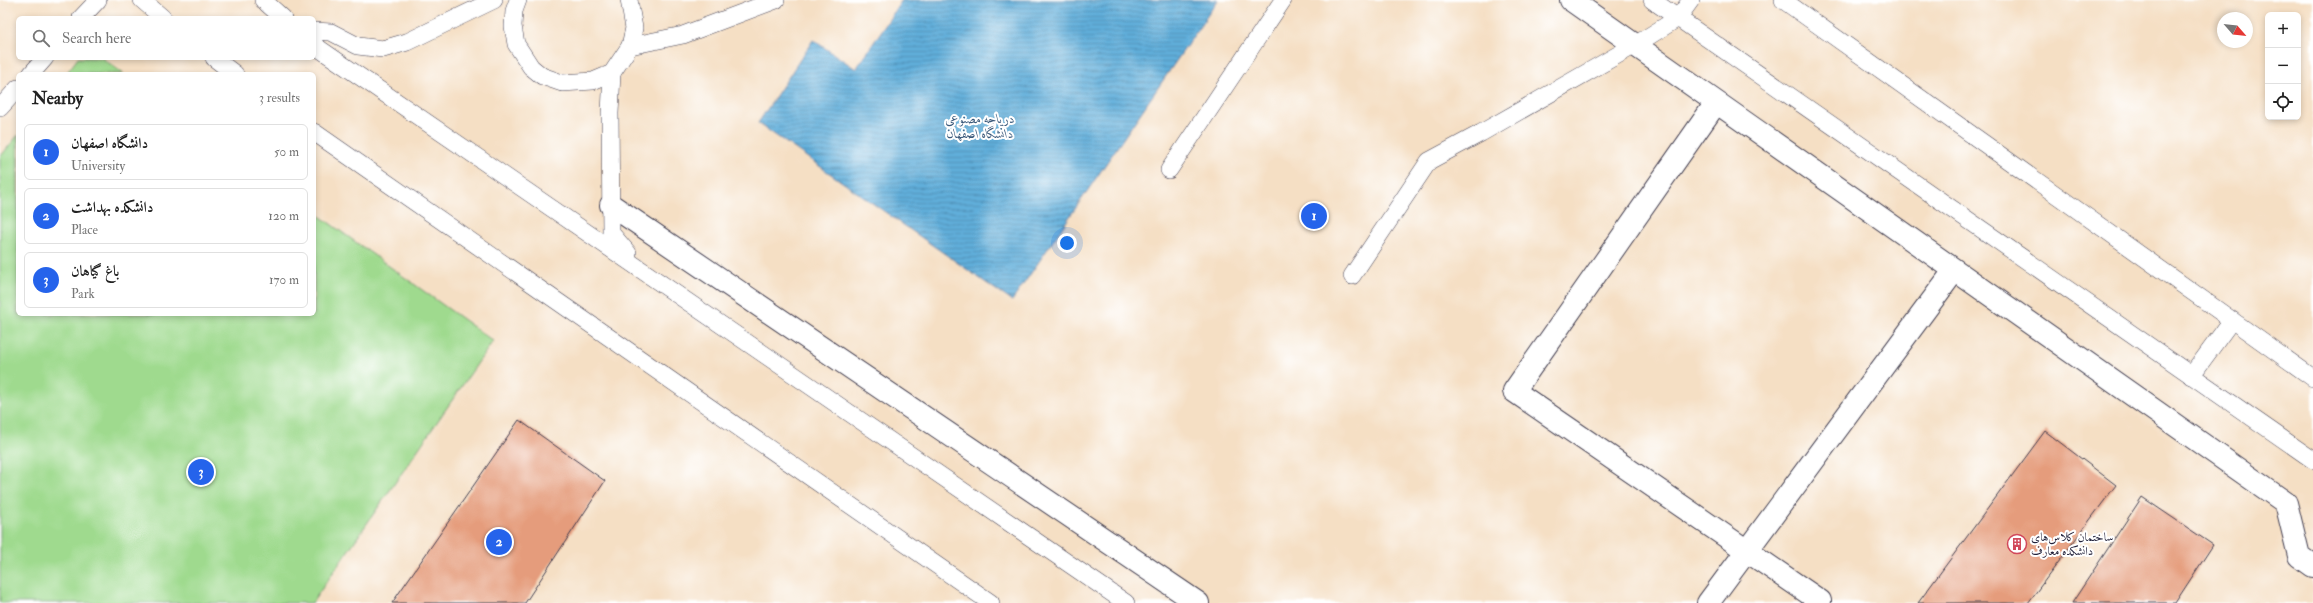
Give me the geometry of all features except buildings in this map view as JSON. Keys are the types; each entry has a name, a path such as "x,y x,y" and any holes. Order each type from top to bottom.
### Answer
{"street":[{"path":"1571,0 1954,271 2286,503 2299,556 2313,566"},
{"path":"1716,103 1514,391 1820,601"},
{"path":"611,205 1198,603"},
{"path":"1708,603 1954,271"}],"lane":[{"path":"83,16 98,0"},
{"path":"142,0 161,16"},
{"path":"263,0 281,16"},
{"path":"316,31 331,32 358,46 383,49 407,42 494,0"},
{"path":"518,0 514,11 513,26 516,44 531,67 542,76 562,83 593,81 612,73"},
{"path":"629,0 634,28 630,46 612,73 610,113 611,233 645,273"},
{"path":"630,46 683,35 776,0"},
{"path":"1169,170 1283,0"},
{"path":"1652,0 2313,460"},
{"path":"1352,276 1429,161 1482,133 1635,45 1678,18 1691,0"},
{"path":"1783,0 2313,378"},
{"path":"316,46 1126,603"},
{"path":"33,72 43,60"},
{"path":"217,60 232,72"},
{"path":"0,108 16,90"},
{"path":"316,133 991,603"},
{"path":"2191,376 2232,320"}],"green space":[{"path":"76,60 105,60 121,72 68,72"},
{"path":"16,137 16,316 316,316 316,213 493,341 312,603 0,603 0,157"}],"water":[{"name":"دریاچه مصنوعی دانشگاه اصفهان","path":"902,0 1218,0 1012,301 758,123 813,40 856,69"}],"place":[{"name":"دانشگاه اصفهان","path":"1314,216"},
{"name":"باغ گیاهان","path":"201,472"},
{"name":"دانشکده بهداشت","path":"499,542"},
{"name":"ساختمان کلاس‌های دانشکده معارف","path":"2017,544"}]}
